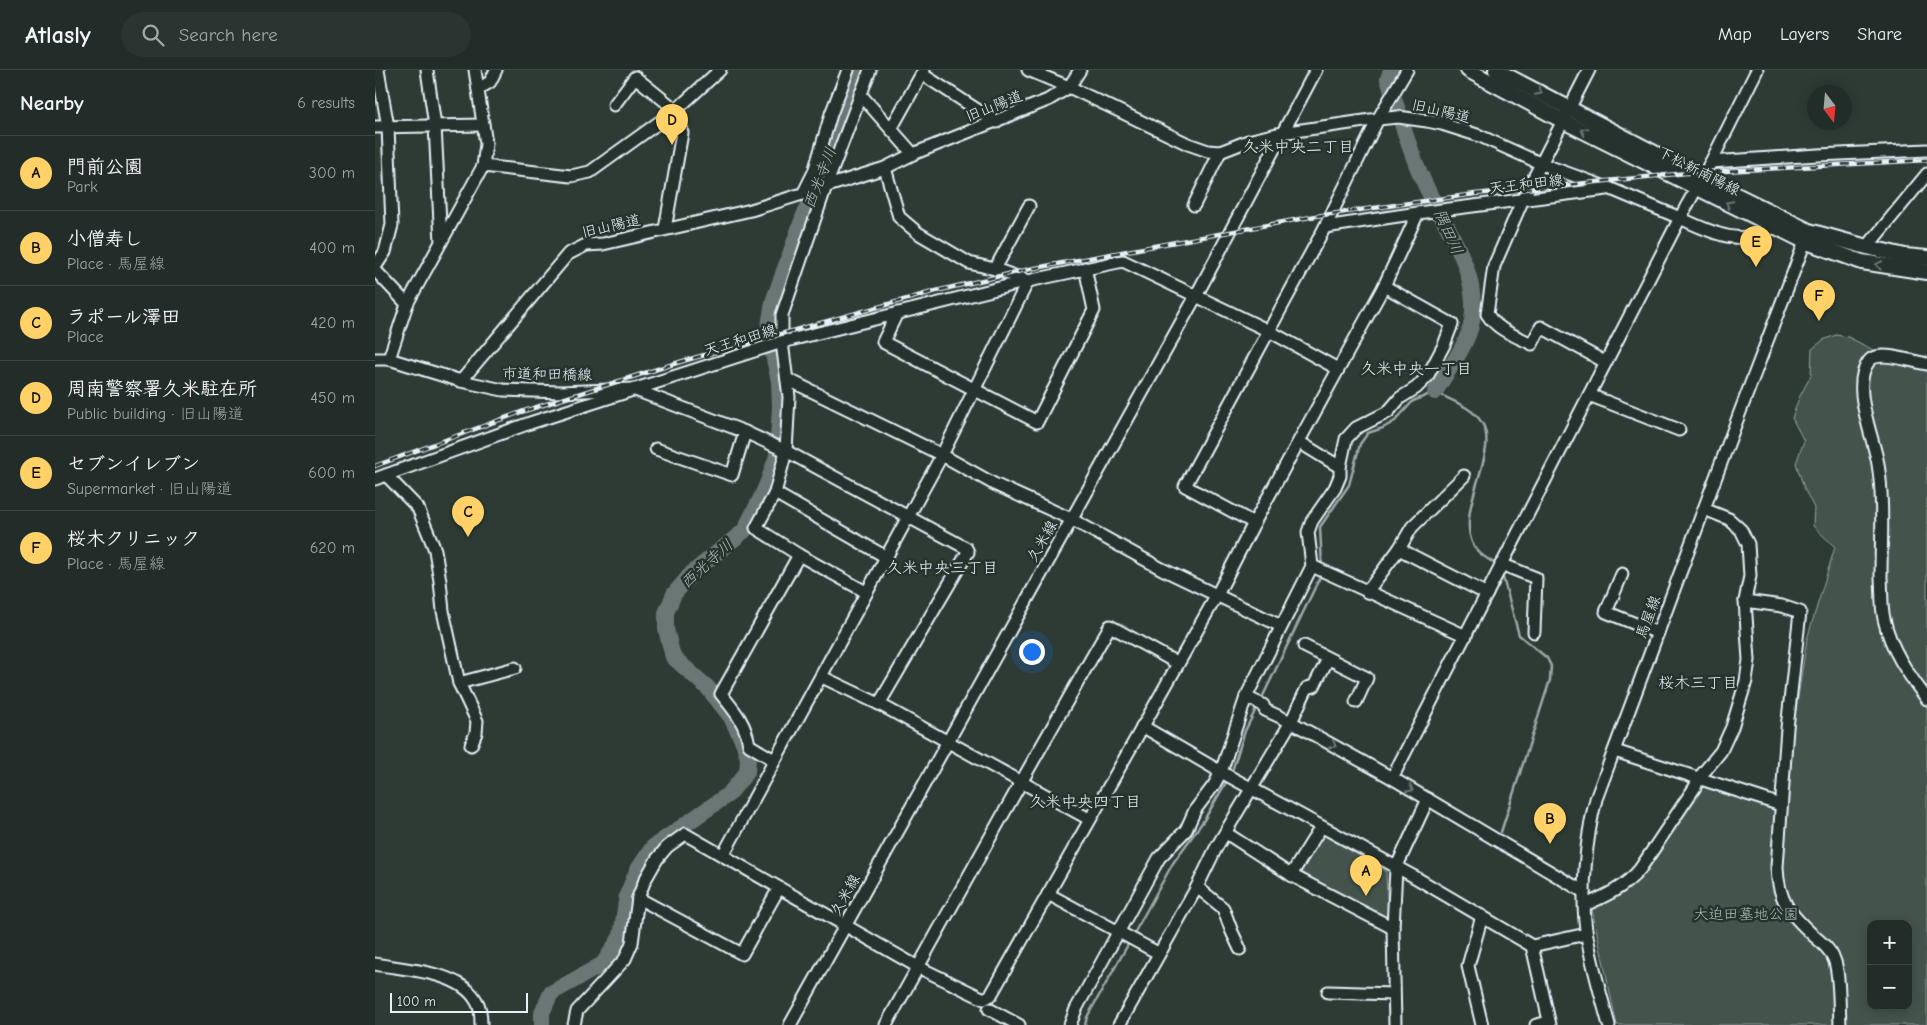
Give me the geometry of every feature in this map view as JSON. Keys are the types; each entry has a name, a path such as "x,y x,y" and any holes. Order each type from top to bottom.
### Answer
{"main road":[{"name":"下松新南陽線","path":"1468,70 1563,121 1699,182 1862,262 1927,272"},
{"name":"下松新南陽線","path":"1496,70 1570,108 1773,227 1905,256 1927,258"}],"street":[{"path":"378,70 388,127 392,225 385,252 375,268 407,304"},
{"path":"427,70 435,126 441,243"},
{"path":"389,359 407,304 483,166 486,144 475,70"},
{"path":"478,89 490,82 496,70"},
{"path":"483,166 571,176 590,172 676,110 720,70"},
{"path":"803,194 814,172 831,114 848,70"},
{"path":"866,592 799,555 756,528 775,493 786,451 789,397 782,342 781,315 826,186 870,70"},
{"path":"1028,70 1069,87 1188,144 1208,151 1220,152 1194,205"},
{"path":"1069,87 1080,70"},
{"name":"久米線","path":"790,1025 1196,296 1316,70"},
{"path":"1254,523 1185,486 1325,228 1378,118 1407,70"},
{"path":"1589,70 1523,199 1494,266 1487,314 1492,322 1500,328 1532,344 1541,327 1605,362"},
{"path":"1392,778 1757,70"},
{"path":"891,129 923,72 996,122"},
{"path":"614,105 635,77 676,110 682,133 665,229"},
{"name":"旧山陽道","path":"461,380 568,254 586,245 603,244 751,210 885,168 913,154 1048,100 1069,87"},
{"path":"861,94 913,154"},
{"name":"旧山陽道","path":"1220,152 1248,141 1281,133 1378,118 1398,117 1442,124 1480,136 1542,164 1611,189"},
{"path":"375,127 483,125"},
{"path":"1711,162 1927,150"},
{"path":"723,855 942,455 1028,281 995,269 969,263 918,233 899,217 885,168"},
{"path":"1867,247 1927,174"},
{"name":"天王和田線","path":"1325,228 1418,213 1611,189 1680,218"},
{"path":"995,269 1029,206"},
{"path":"574,1025 577,1011 625,959 632,943 638,898 645,880 657,859 667,847 685,834 918,967 984,999 991,995 1217,595 1254,523 1384,286 1418,213"},
{"path":"1680,218 1714,234 1734,237 1762,235 1773,227"},
{"name":"馬屋線","path":"1609,1025 1586,934 1585,892 1590,822 1596,799 1807,236"},
{"name":"天王和田線","path":"381,477 530,423 782,342 1085,268 1123,261 1196,296"},
{"path":"897,313 883,342 1037,422 1094,310 1085,268"},
{"path":"1070,1025 1159,858 1186,830 1195,810 1214,785 1221,772 1246,697 1312,566 1308,532 1312,521 1335,488 1340,476 1346,439 1356,428 1388,412 1401,398 1417,388 1427,377 1444,346 1452,324 1384,286"},
{"path":"1196,296 1269,331 1339,369"},
{"path":"1927,364 1884,355 1875,357 1869,360 1860,386 1860,393 1869,422 1879,472 1884,619 1898,659 1927,699"},
{"name":"市道和田橋線","path":"375,359 389,359 503,390 561,392 633,389"},
{"path":"787,380 942,455 994,484 1071,519 1162,569 1281,626"},
{"path":"633,389 745,432 786,451 907,518 966,548 968,552 879,704"},
{"path":"1589,395 1679,430"},
{"path":"655,449 732,475 745,432"},
{"path":"1299,442 1340,467"},
{"path":"1367,592 1413,527 1464,476"},
{"path":"381,477 418,508 435,550 443,611 459,682 477,720 476,733 471,745"},
{"path":"775,493 886,557"},
{"path":"1585,905 1610,895 1632,878 1640,869 1695,787 1699,778 1721,751 1732,727 1746,681 1749,660 1745,601 1750,576 1747,544 1741,530 1729,519 1704,510"},
{"path":"1399,549 1487,594"},
{"path":"774,760 749,745 743,721 721,694 799,555"},
{"path":"1501,564 1536,578 1533,632"},
{"path":"1312,566 1466,636"},
{"path":"1622,574 1606,612 1658,633"},
{"path":"1745,601 1781,606 1800,612 1787,728 1781,805 1777,867 1779,893 1793,916 1823,944 1834,958 1840,1025"},
{"path":"886,1025 1110,626 1177,663"},
{"path":"1304,646 1367,678 1356,702"},
{"path":"1119,1025 1252,787 1291,722 1307,688 1313,686 1327,659"},
{"path":"459,682 515,668"},
{"path":"821,677 879,704 1089,820"},
{"path":"1246,697 1263,705 1265,710 1291,722 1392,778 1585,892"},
{"path":"1142,726 1221,772 1252,787 1482,916 1532,946 1586,934"},
{"path":"1615,751 1781,805"},
{"path":"1395,1025 1393,928 1396,868 1428,799"},
{"path":"1291,875 1321,827"},
{"path":"1226,833 1291,875 1393,928"},
{"path":"1197,887 1223,908 1231,932 1240,949"},
{"path":"638,898 742,954 779,888"},
{"path":"1048,894 1118,933 1159,953"},
{"path":"1482,916 1468,966 1483,1025"},
{"path":"1532,946 1550,1023 1536,1025"},
{"path":"375,964 446,976 457,982 477,1002 481,1025"},
{"path":"1328,992 1394,994"},
{"path":"989,1009 1019,1025"}],"green space":[{"name":"大迫田墓地公園","path":"1836,335 1848,337 1881,354 1927,364 1927,1025 1617,1025 1591,905 1613,899 1639,876 1699,780 1781,808 1807,639 1835,547 1813,526 1814,508 1804,488 1796,463 1804,441 1792,418 1799,398 1811,375 1812,349 1823,340"},
{"path":"1323,835 1386,871 1388,921 1301,872"}],"waterway":[{"name":"西光寺川","path":"542,1025 542,1013 551,993 603,964 621,936 627,895 637,871 653,847 729,794 747,772 748,759 744,744 731,717 708,688 673,657 666,629 666,613 674,594 692,573 744,531 769,479 777,456 780,406 779,381 768,332 773,302 803,218 840,131 861,70"},
{"name":"隅田川","path":"1391,70 1388,79 1413,156 1431,197 1458,248 1471,283 1473,302 1470,330 1462,348 1435,392"},
{"path":"1322,567 1320,527 1349,485 1360,444 1368,433 1383,428 1395,421 1413,401 1435,392 1467,408 1482,423 1486,435 1486,448 1473,496 1469,528 1472,542 1476,549 1497,565"},
{"path":"1501,832 1550,680 1551,666 1547,658 1519,635 1502,574"},
{"path":"1261,700 1321,575"},
{"path":"1231,774 1245,731 1258,705"},
{"path":"1132,937 1173,863 1204,820 1228,779"},
{"path":"1085,1025 1087,1017 1130,941"}],"railway":[{"path":"375,466 521,412 683,361 936,291 1030,269 1316,216 1475,194 1687,173 1927,160"}],"place":[{"name":"周南警察署久米駐在所","path":"672,145"},
{"name":"セブンイレブン","path":"1756,267"},
{"name":"桜木クリニック","path":"1819,321"},
{"name":"ラポール澤田","path":"468,537"},
{"name":"小僧寿し","path":"1550,844"},
{"name":"門前公園","path":"1366,896"}],"district":[{"name":"久米中央二丁目","path":"1298,147"},
{"name":"久米中央一丁目","path":"1416,369"},
{"name":"久米中央三丁目","path":"942,568"},
{"name":"桜木三丁目","path":"1698,683"},
{"name":"久米中央四丁目","path":"1085,802"}]}
